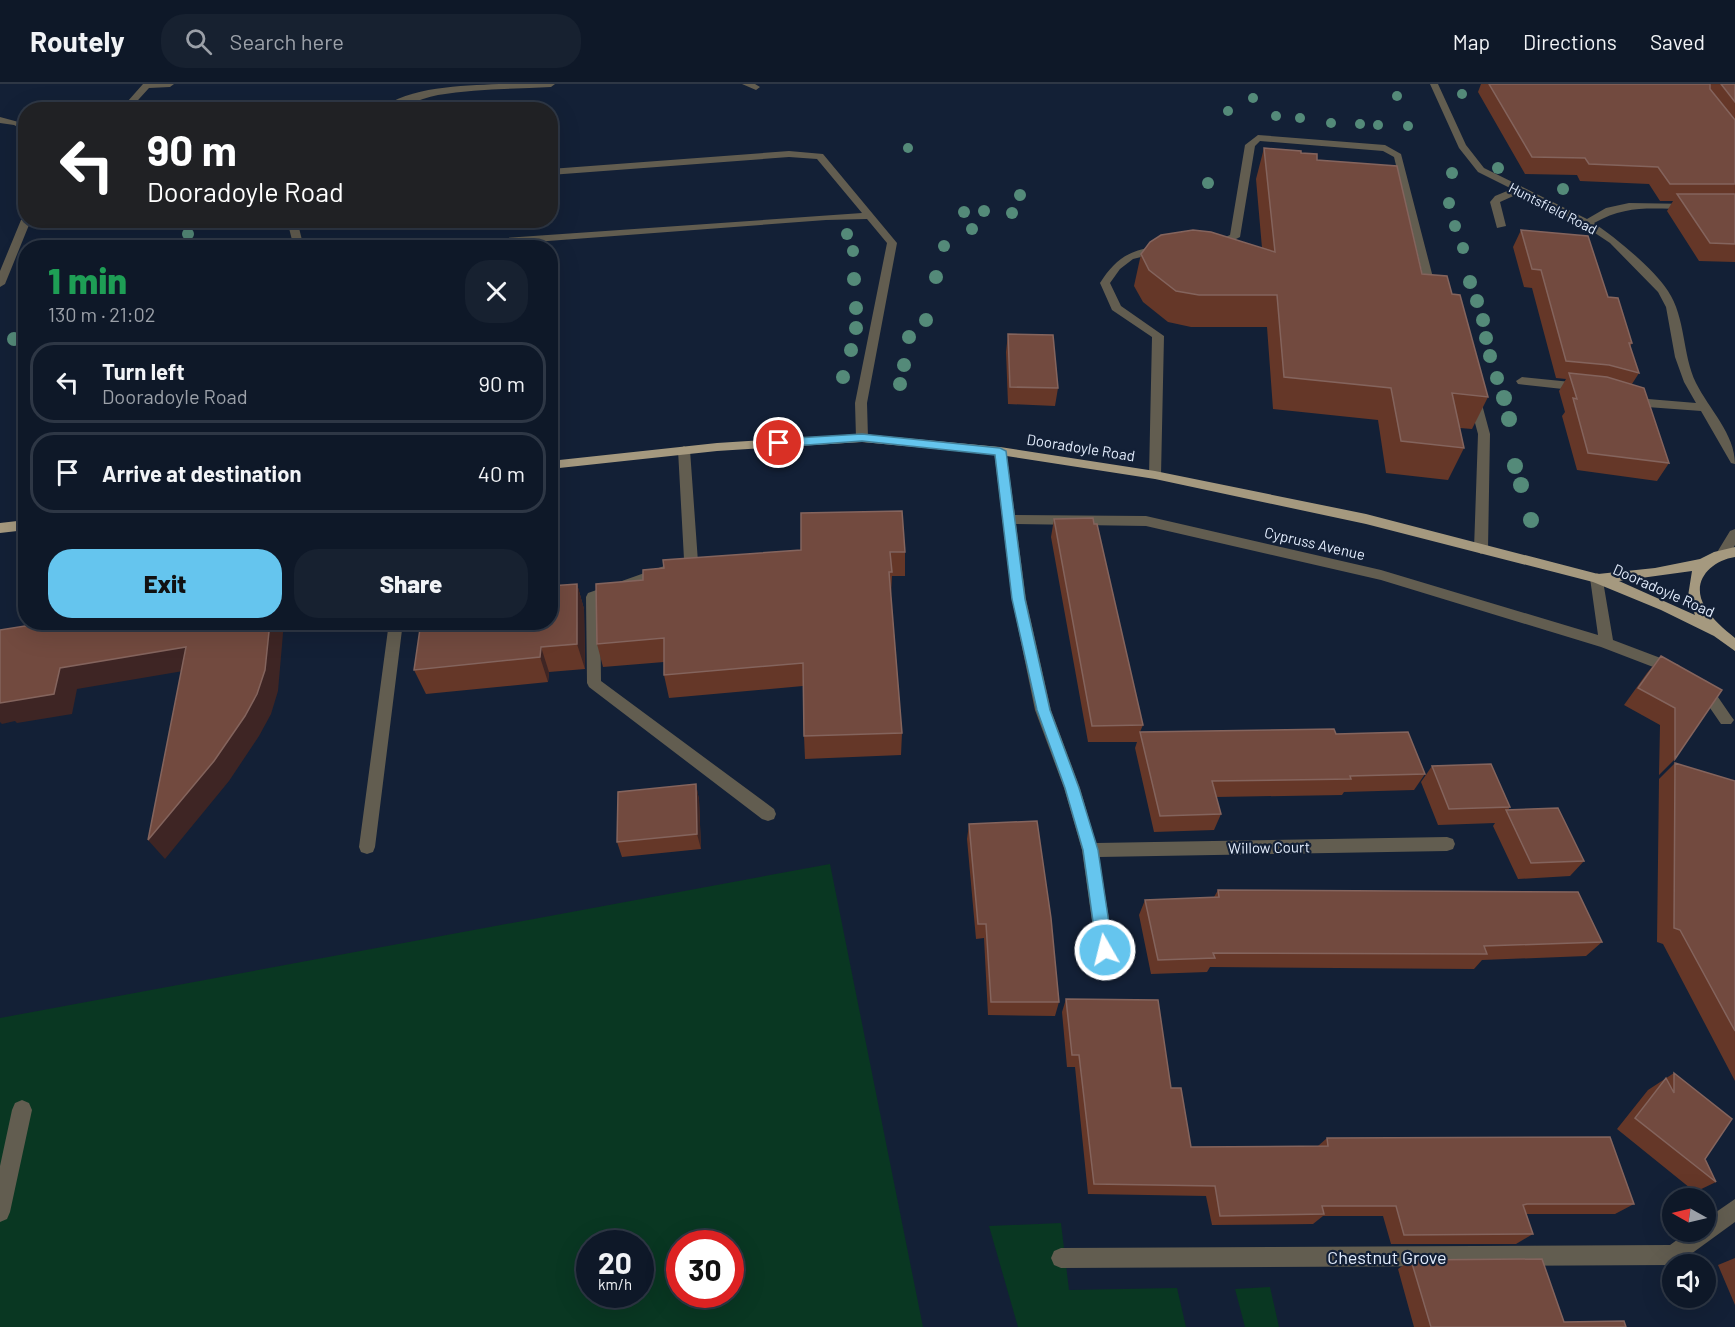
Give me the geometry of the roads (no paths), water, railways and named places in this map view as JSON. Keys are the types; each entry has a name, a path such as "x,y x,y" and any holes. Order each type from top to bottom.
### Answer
{"main road":[{"name":"Dooradoyle Road","path":"558,464 684,450 862,438 1000,451 1155,475 1366,519 1597,578 1666,606 1717,632"},
{"path":"0,528 18,526"},
{"name":"Dooradoyle Road","path":"1597,578 1655,573 1702,564 1729,553"},
{"path":"1702,564 1696,572 1694,597 1698,608 1717,632 1735,646"}],"street":[{"path":"131,102 147,85 170,84"},
{"path":"403,102 458,89 550,84"},
{"path":"746,84 756,87"},
{"name":"Huntsfield Road","path":"1434,84 1469,158 1481,170 1587,223 1614,241 1663,291 1671,307 1681,357 1690,382 1735,460"},
{"path":"0,120 18,124"},
{"path":"1204,250 1235,237 1250,145 1258,138 1385,148 1398,156 1430,289 1441,307"},
{"path":"558,171 789,154 820,156 892,243 861,403 862,438"},
{"path":"1502,226 1495,202 1498,198 1519,190"},
{"path":"1587,223 1610,210 1629,206 1703,206"},
{"path":"514,240 826,217 869,216"},
{"path":"0,284 23,228"},
{"path":"1155,475 1158,336 1116,308 1105,283 1117,263 1143,251 1173,250"},
{"path":"1470,380 1484,434 1481,549"},
{"path":"1522,381 1598,389"},
{"path":"1617,395 1647,403 1705,408"},
{"path":"684,450 691,562 593,597 594,683 768,814"},
{"path":"1000,451 1019,599 1043,710 1072,788 1090,850 1105,950"},
{"name":"Cypruss Avenue","path":"1009,519 1146,521 1381,575 1606,643 1665,665 1701,683 1726,720"},
{"path":"1729,553 1735,534"},
{"path":"1597,578 1606,643"},
{"path":"367,847 395,630"},
{"name":"Willow Court","path":"1090,850 1447,844"},
{"path":"0,1212 22,1110"},
{"name":"Chestnut Grove","path":"1716,1223 1735,1209"},
{"name":"Chestnut Grove","path":"1061,1258 1673,1255 1690,1242"}]}
